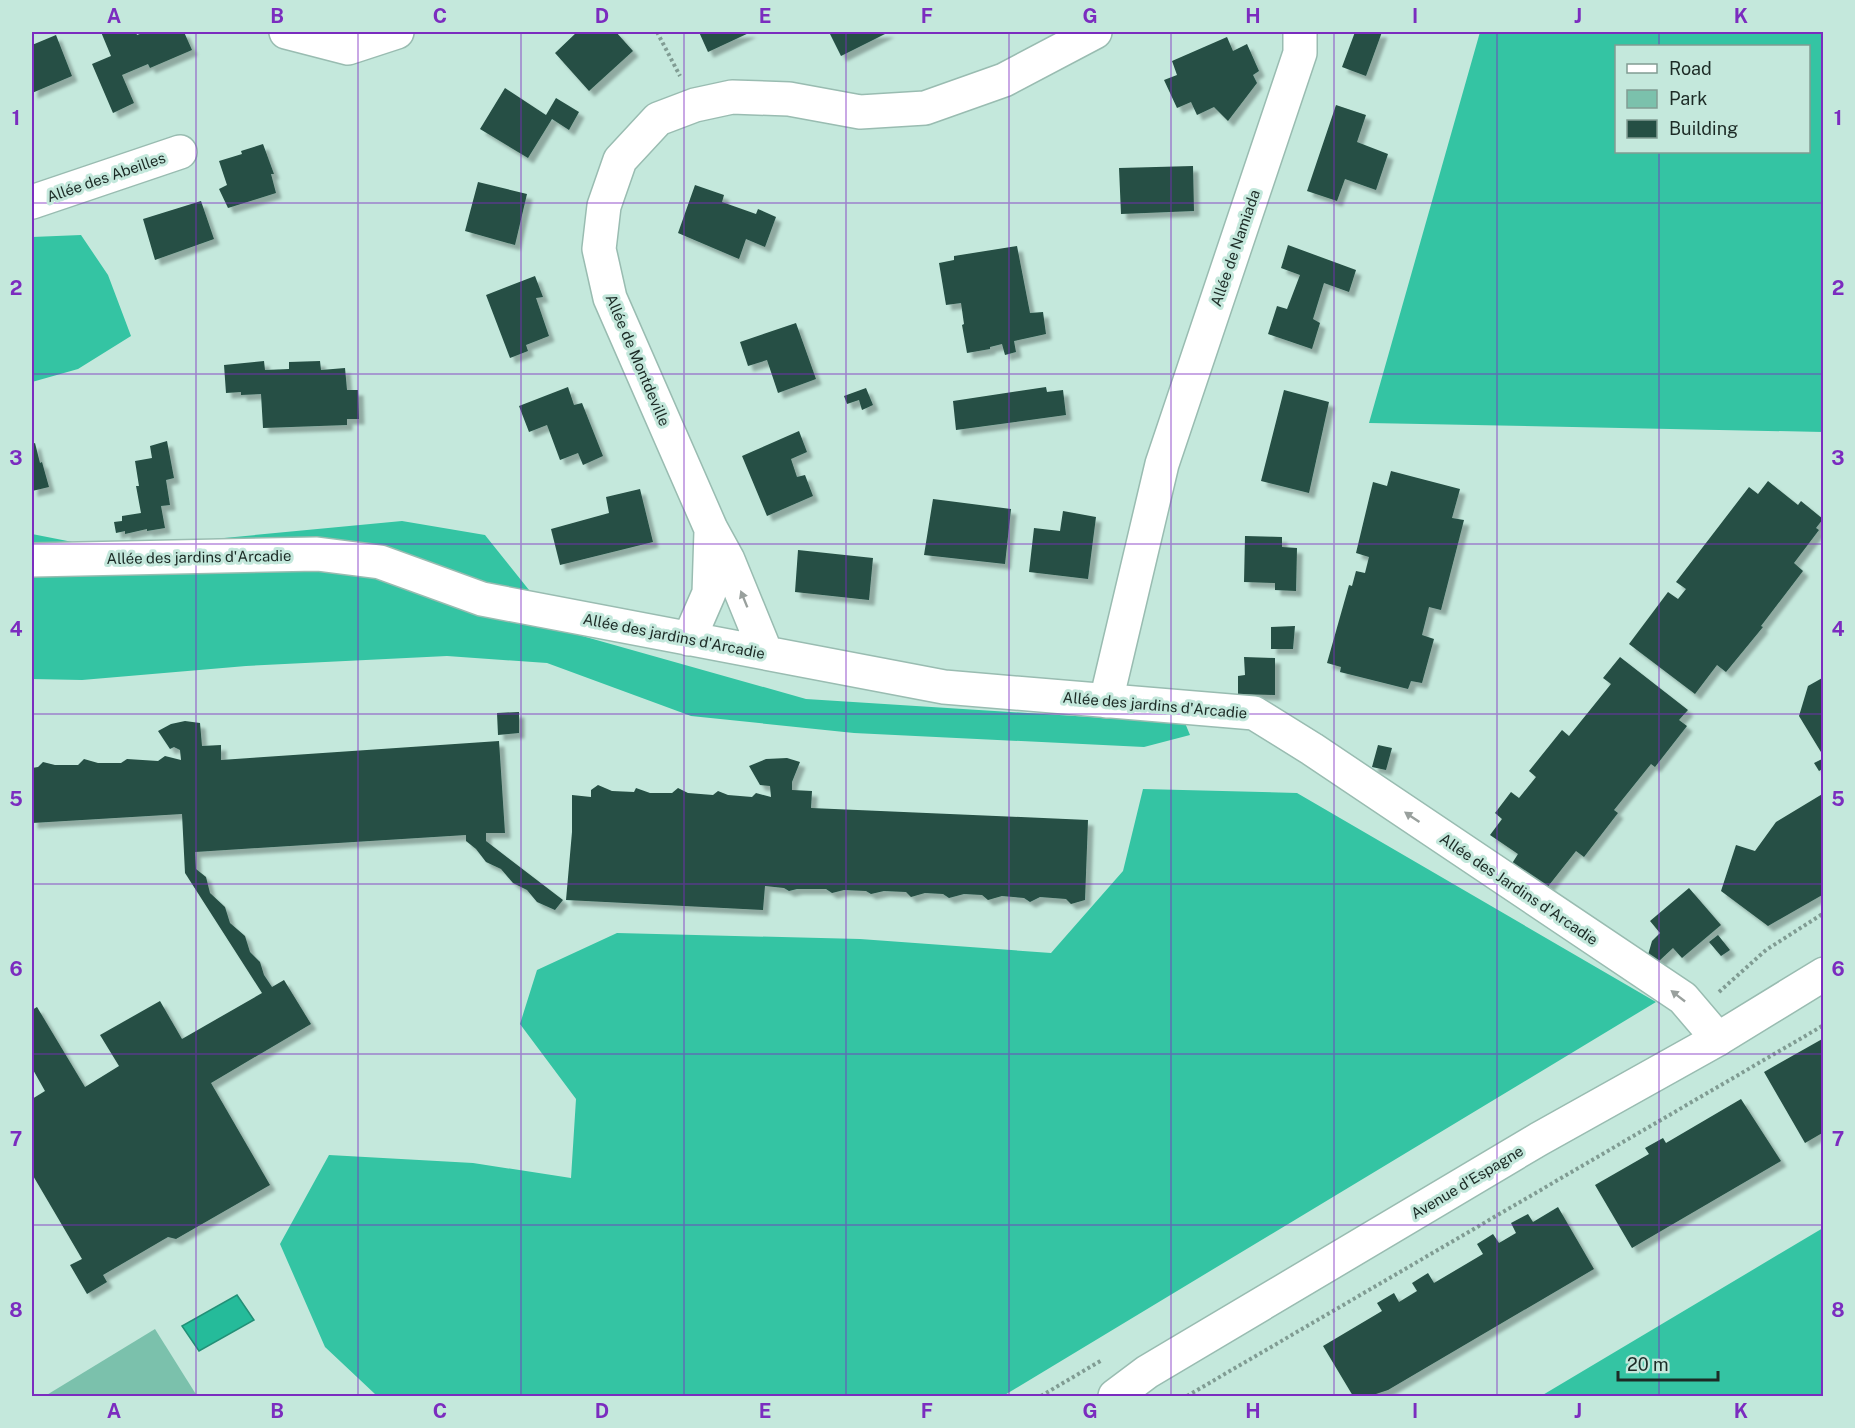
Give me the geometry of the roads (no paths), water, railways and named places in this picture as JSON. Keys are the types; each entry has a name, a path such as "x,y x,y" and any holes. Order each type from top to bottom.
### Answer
{"street":[{"path":"286,32 348,48 397,32"},
{"name":"Allée de Montdeville","path":"766,653 728,560 711,529 610,298 599,249 604,206 620,160 658,119 695,105 732,97 789,99 860,112 925,108 1004,80 1095,32"},
{"name":"Allée de Namiada","path":"1106,701 1162,464 1300,53 1300,32"},
{"name":"Allée des Abeilles","path":"32,202 180,152"},
{"name":"Allée de Montdeville","path":"689,639 709,593 711,529"},
{"name":"Allée des jardins d'Arcadie","path":"32,560 317,554 380,562 482,599 944,687 1254,713 1312,749"},
{"name":"Allée des Jardins d'Arcadie","path":"1312,749 1683,998 1718,1039"},
{"name":"Avenue d'Espagne","path":"1115,1396 1147,1372 1308,1276 1539,1139 1718,1039 1824,974"}]}
